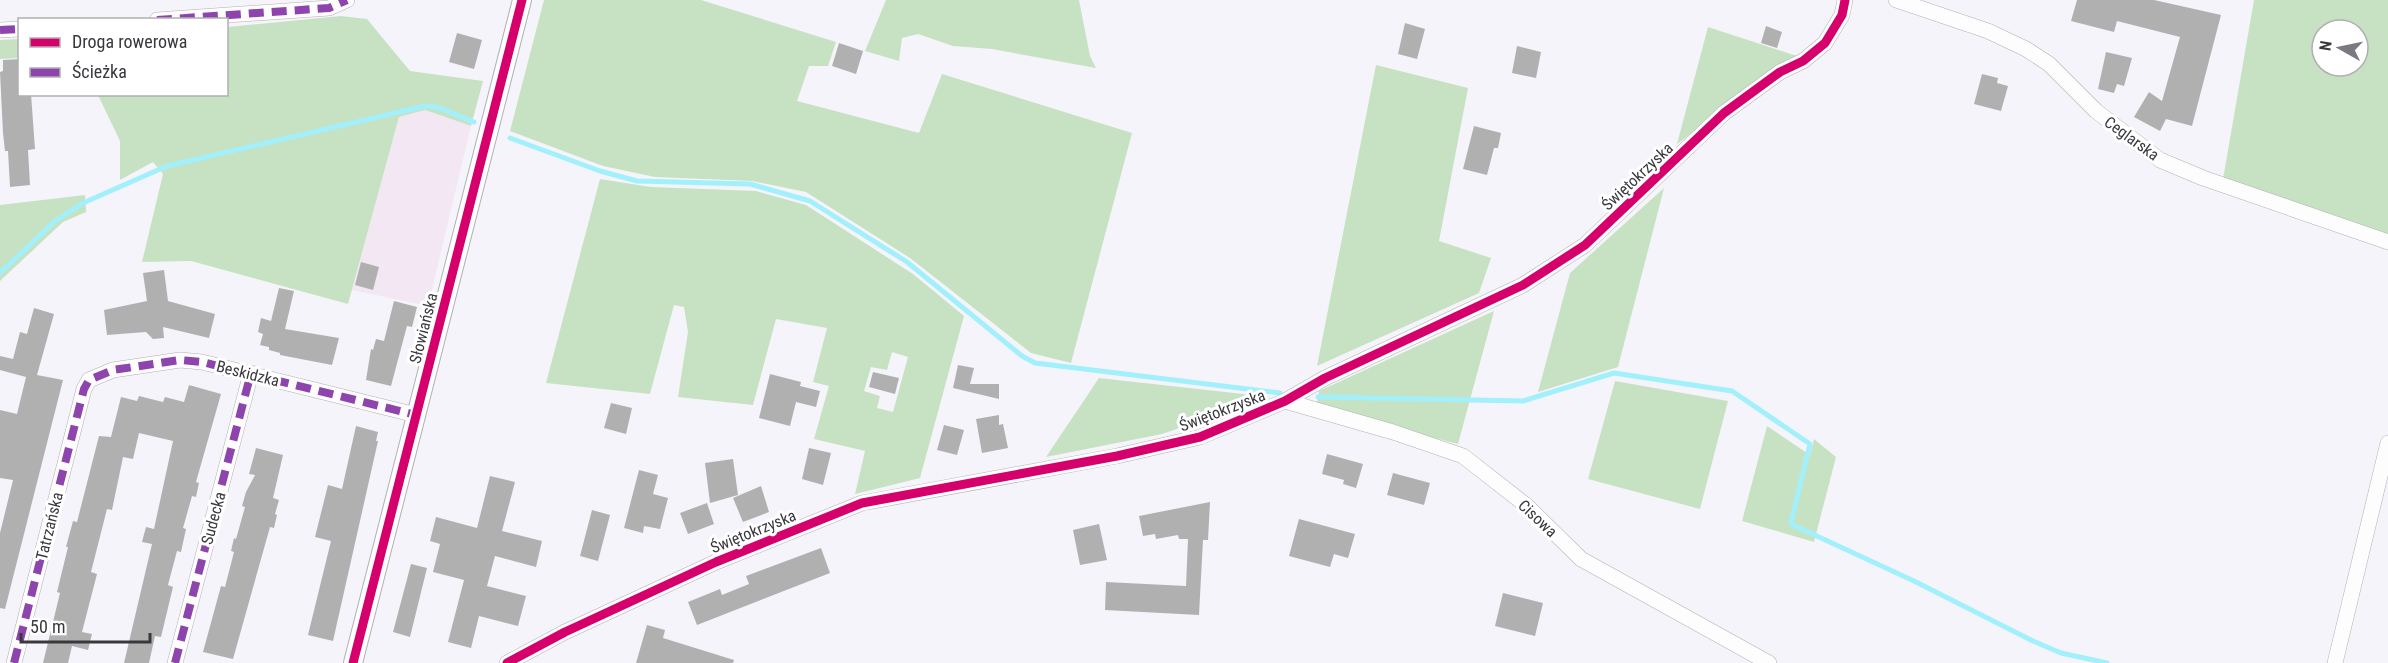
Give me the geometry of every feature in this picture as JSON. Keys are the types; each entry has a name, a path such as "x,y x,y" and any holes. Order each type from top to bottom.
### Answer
{"street":[{"path":"186,18 329,8 347,0"},
{"name":"Słowiańska","path":"352,663 522,0"},
{"name":"Świętokrzyska","path":"507,663 565,632 716,562 862,503 1117,456 1200,437 1290,403 1324,378 1523,285 1585,245 1724,113 1780,72 1803,61 1825,43 1842,15 1845,0"},
{"name":"Ceglarska","path":"1896,0 1969,24 2026,49 2049,64 2096,111 2160,160 2203,178 2388,242"},
{"path":"0,30 18,29"},
{"name":"Beskidzka","path":"84,389 89,380 98,374 160,361 202,362 416,415"},
{"name":"Sudecka","path":"175,663 251,373"},
{"name":"Tatrzańska","path":"14,663 84,389"},
{"name":"Cisowa","path":"1290,403 1393,432 1463,456 1527,506 1581,559 1769,663"},
{"path":"2335,663 2388,443"}],"shaded area":[{"path":"424,110 471,126 428,306 352,290 399,117"}],"green space":[{"path":"544,0 701,0 836,42 828,66 809,66 797,101 919,133 942,74 1132,133 1071,363 1031,353 910,258 806,192 752,181 655,177 603,166 510,131"},
{"path":"886,0 1079,0 1090,56 1096,68 992,49 953,46 918,34 902,38 899,61 865,51"},
{"path":"2254,0 2388,0 2388,234 2223,179"},
{"path":"341,16 367,19 410,71 483,81 471,126 425,110 399,117 348,304 191,261 142,262 163,174 153,162 120,180 120,141 98,96 228,96 228,27"},
{"path":"1708,27 1797,56 1677,144"},
{"path":"18,39 18,58 0,59 0,40"},
{"path":"1376,65 1468,88 1439,241 1491,258 1479,293 1317,366"},
{"path":"600,179 651,187 756,191 806,205 913,274 964,316 920,478 855,494 865,451 814,439 829,386 813,382 827,328 776,319 753,405 678,397 688,332 684,307 674,305 650,394 546,383","holes":["892,352 908,357 893,412 877,408 880,396 864,391 871,367 887,370"]},
{"path":"1664,188 1618,367 1538,392 1570,273"},
{"path":"85,195 86,212 63,222 0,281 0,205"},
{"path":"1494,311 1458,444 1322,409 1317,403 1319,391"},
{"path":"1099,378 1270,397 1162,434 1046,457"},
{"path":"1615,381 1728,401 1700,509 1588,479"},
{"path":"1767,426 1810,455 1814,439 1836,457 1814,542 1742,521"}],"building":[{"path":"2077,0 2154,0 2221,15 2192,126 2166,119 2160,131 2134,117 2149,92 2162,101 2180,37 2117,21 2114,32 2071,21"},
{"path":"1405,23 1425,29 1417,59 1398,54"},
{"path":"1766,26 1782,32 1777,48 1761,43"},
{"path":"457,33 482,40 474,69 449,62"},
{"path":"839,43 863,51 856,74 832,66"},
{"path":"1517,46 1541,52 1536,78 1512,73"},
{"path":"2106,52 2132,58 2124,86 2117,84 2114,93 2098,89"},
{"path":"18,59 18,96 31,96 35,149 28,150 30,185 10,187 8,151 5,151 3,133 0,72 3,71 3,60"},
{"path":"1982,74 1998,78 1997,83 2008,86 2001,111 1974,104"},
{"path":"1474,126 1501,133 1498,148 1494,148 1487,175 1463,169"},
{"path":"361,262 379,267 373,290 355,285"},
{"path":"164,270 168,301 215,314 209,338 163,327 164,338 153,339 146,332 107,335 104,310 147,301 143,273"},
{"path":"279,288 294,291 285,329 339,338 332,365 280,355 280,353 269,350 269,347 260,345 263,334 258,332 261,318 271,321"},
{"path":"394,301 417,307 412,327 407,326 391,386 366,380 371,349 373,350 376,339 384,341"},
{"path":"34,308 54,314 37,375 63,380 5,609 0,608 0,533 13,480 0,478 0,410 17,414 26,377 0,370 0,356 13,359 20,332 27,334"},
{"path":"958,365 974,368 970,384 999,384 999,399 953,388"},
{"path":"873,372 899,378 895,394 869,387"},
{"path":"770,374 801,382 800,386 820,391 816,407 796,402 790,426 759,418"},
{"path":"189,385 221,394 196,482 199,483 196,497 192,496 183,528 186,529 181,552 177,551 168,585 173,587 161,637 155,636 149,663 124,663 152,544 142,542 146,527 154,529 173,441 139,433 133,459 123,457 112,510 107,509 91,572 97,574 82,632 92,634 88,650 72,646 68,663 43,663 60,593 57,592 68,547 66,547 73,521 77,522 99,436 111,437 121,397 137,401 139,396 163,402 165,397 184,402"},
{"path":"611,403 632,408 626,434 604,428"},
{"path":"999,415 999,425 1003,424 1008,448 982,453 976,419"},
{"path":"944,425 964,430 957,455 937,450"},
{"path":"356,426 378,432 376,441 378,441 333,641 308,635 331,541 315,537 328,485 342,489"},
{"path":"256,448 283,455 273,498 279,500 274,528 270,527 233,659 203,652 221,586 225,587 234,552 231,551 234,538 236,539 245,507 242,506 246,492 255,475 249,474"},
{"path":"809,448 831,453 823,485 802,479"},
{"path":"1327,454 1363,464 1356,488 1343,484 1344,480 1322,474"},
{"path":"733,459 738,495 710,503 705,463"},
{"path":"639,470 658,475 653,494 668,498 660,529 644,526 643,533 624,528"},
{"path":"1393,473 1430,483 1424,505 1387,495"},
{"path":"490,476 515,482 502,531 542,541 536,567 495,556 487,586 526,596 518,626 479,616 471,648 448,642 464,580 433,572 440,544 430,541 436,517 477,528"},
{"path":"761,486 769,512 743,522 733,498"},
{"path":"1210,502 1208,540 1203,540 1199,615 1105,610 1106,582 1186,586 1188,539 1179,539 1178,535 1156,539 1155,534 1143,536 1139,516"},
{"path":"707,503 714,524 688,534 680,513"},
{"path":"592,510 610,515 598,561 580,556"},
{"path":"1299,519 1355,534 1348,558 1334,554 1330,567 1289,556"},
{"path":"1099,524 1107,560 1080,565 1073,530"},
{"path":"821,548 830,573 697,625 688,602 720,589 722,595 749,584 746,576"},
{"path":"411,564 427,568 410,637 393,632"},
{"path":"1503,593 1543,603 1535,636 1495,626"},
{"path":"647,625 665,630 663,638 734,660 733,663 636,663"}],"waterway":[{"path":"0,273 55,221 83,203 167,166 425,106 437,107 474,122"},
{"path":"510,138 600,171 637,181 750,184 810,201 907,262 1022,356 1035,363 1280,393"},
{"path":"1318,397 1523,401 1614,373 1732,391 1810,444 1791,522 1793,525 1914,581 2033,641 2061,653 2107,663"}],"marked path":[{"path":"186,18 329,8 347,0"},
{"path":"0,30 18,29"},
{"path":"14,663 84,389 89,380 113,370 180,360 202,362 416,415"},
{"path":"175,663 251,373"}],"cycle path":[{"path":"353,663 522,0"},
{"path":"507,663 565,632 716,562 862,503 1117,456 1200,437 1285,401 1325,378 1523,285 1585,245 1724,113 1780,72 1803,61 1825,43 1842,15 1845,0"}]}
